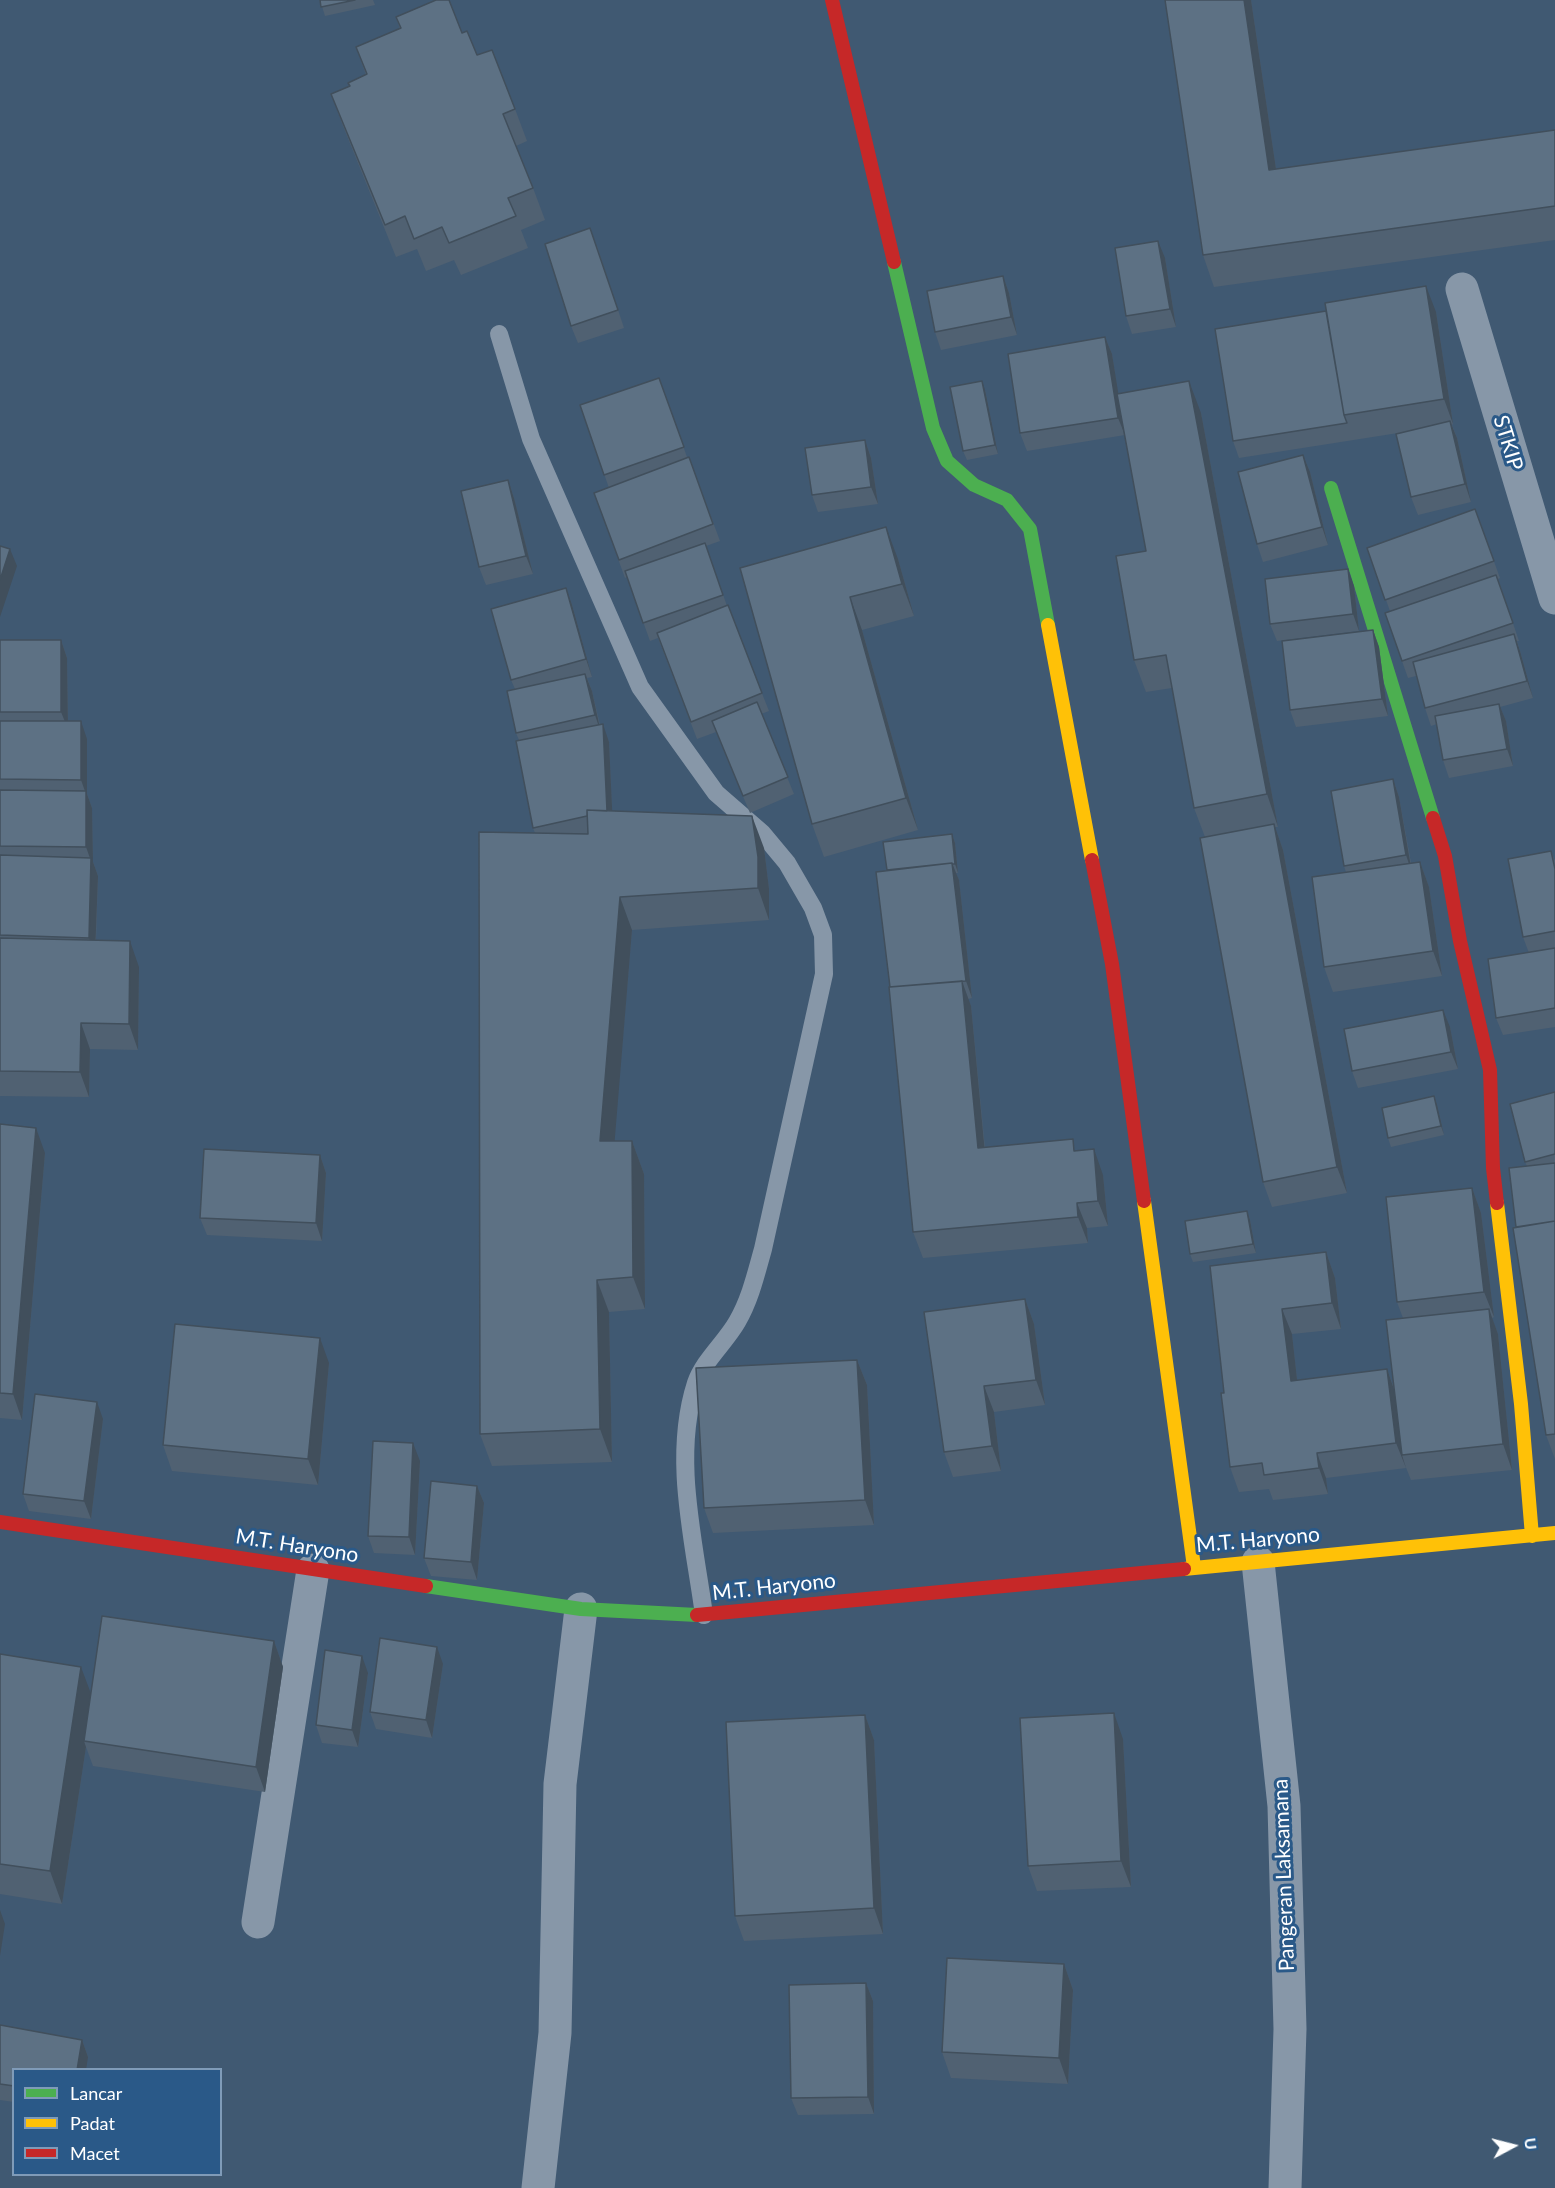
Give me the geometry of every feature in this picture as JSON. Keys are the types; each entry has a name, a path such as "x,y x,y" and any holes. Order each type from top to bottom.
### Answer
{"main road":[{"path":"832,0 933,428 946,461 974,485 1007,500 1030,529 1112,964 1194,1567"},
{"path":"1331,488 1445,856 1460,941 1490,1070 1493,1168 1521,1404 1532,1536"},
{"name":"M.T. Haryono","path":"0,1522 581,1609 704,1615 1555,1533"}],"street":[{"name":"STKIP","path":"1462,289 1555,598"},
{"name":"Pangeran Laksamana","path":"1258,1562 1284,1806 1290,2029 1285,2188"},
{"path":"258,1922 313,1570"},
{"path":"538,2188 555,2033 561,1784 581,1609"}],"lane":[{"path":"499,334 531,440 640,687 716,793 762,833 787,863 813,908 823,935 824,974 763,1249 751,1290 737,1322 696,1382 686,1436 686,1479 704,1615"}],"building":[{"path":"320,0 355,0 321,7"},
{"path":"436,0 449,0 462,33 467,31 477,55 492,50 515,109 503,114 533,188 508,198 516,216 449,243 442,227 414,239 405,216 385,225 331,94 350,86 348,83 367,74 356,47 401,28 396,17"},
{"path":"1165,0 1244,0 1269,170 1555,130 1555,206 1203,255"},
{"path":"590,228 618,310 571,326 545,244"},
{"path":"1158,241 1170,309 1126,316 1115,248"},
{"path":"1003,276 1011,317 935,332 927,291"},
{"path":"1426,286 1444,399 1344,415 1325,303"},
{"path":"1326,311 1347,423 1233,441 1215,329"},
{"path":"1105,337 1118,418 1020,433 1008,354"},
{"path":"659,378 684,447 604,475 580,405"},
{"path":"982,381 995,445 963,451 950,387"},
{"path":"1189,381 1267,794 1194,808 1166,655 1134,660 1116,556 1146,551 1117,394"},
{"path":"1450,421 1465,484 1411,497 1396,434"},
{"path":"865,440 871,487 812,495 805,448"},
{"path":"1303,455 1322,527 1257,544 1238,472"},
{"path":"689,457 713,524 619,560 594,493"},
{"path":"508,480 526,556 479,567 461,491"},
{"path":"1475,509 1494,561 1385,600 1367,548"},
{"path":"886,527 902,584 850,597 906,798 812,824 740,568"},
{"path":"705,543 723,595 643,623 625,571"},
{"path":"0,546 10,549 0,580"},
{"path":"1348,569 1353,614 1270,624 1265,579"},
{"path":"1496,575 1513,623 1402,661 1385,613"},
{"path":"566,588 586,659 511,680 491,609"},
{"path":"728,605 762,693 691,722 657,633"},
{"path":"1373,630 1382,699 1290,710 1282,641"},
{"path":"1514,634 1527,681 1425,708 1413,662"},
{"path":"0,640 61,640 61,712 0,712"},
{"path":"585,674 595,715 516,733 507,691"},
{"path":"757,702 788,777 743,796 712,721"},
{"path":"1499,704 1507,749 1443,760 1435,716"},
{"path":"0,721 81,721 81,780 0,779"},
{"path":"603,724 607,811 587,810 587,816 533,828 516,741"},
{"path":"1393,779 1406,855 1344,866 1331,791"},
{"path":"0,790 86,791 86,847 0,846"},
{"path":"587,810 752,816 758,857 758,888 620,897 600,1141 632,1141 633,1277 597,1280 600,1429 480,1434 479,832 588,834"},
{"path":"1274,824 1337,1167 1263,1182 1200,838"},
{"path":"952,834 955,864 887,870 883,842"},
{"path":"1551,851 1555,869 1555,931 1523,937 1508,859"},
{"path":"0,855 91,858 89,938 0,935"},
{"path":"1420,862 1433,951 1324,967 1312,877"},
{"path":"952,863 966,981 890,987 876,872"},
{"path":"0,938 130,941 129,1024 81,1023 80,1072 0,1071"},
{"path":"1555,948 1555,1008 1496,1018 1488,959"},
{"path":"962,981 978,1148 1073,1139 1074,1151 1094,1149 1098,1201 1077,1203 1078,1217 913,1232 889,987"},
{"path":"1443,1010 1451,1052 1352,1071 1344,1029"},
{"path":"1555,1092 1555,1154 1525,1162 1510,1104"},
{"path":"1434,1096 1441,1126 1388,1138 1382,1108"},
{"path":"0,1124 36,1128 13,1394 0,1393"},
{"path":"204,1149 320,1155 316,1223 200,1218"},
{"path":"1555,1163 1555,1221 1516,1227 1509,1168"},
{"path":"1472,1188 1484,1292 1397,1302 1386,1197"},
{"path":"1247,1211 1253,1244 1190,1254 1185,1221"},
{"path":"1555,1221 1555,1434 1546,1435 1513,1228"},
{"path":"1326,1252 1332,1303 1282,1309 1291,1381 1387,1369 1396,1443 1317,1453 1319,1468 1264,1475 1262,1463 1230,1467 1210,1266"},
{"path":"1025,1299 1036,1380 984,1386 992,1446 944,1452 924,1312"},
{"path":"1489,1309 1503,1444 1402,1455 1386,1320"},
{"path":"175,1324 320,1338 308,1459 163,1445"},
{"path":"857,1360 865,1500 704,1508 696,1368"},
{"path":"35,1394 97,1402 84,1501 23,1494"},
{"path":"373,1441 413,1443 409,1537 368,1536"},
{"path":"431,1481 477,1486 471,1562 424,1558"},
{"path":"102,1616 274,1641 256,1767 84,1741"},
{"path":"380,1638 437,1647 426,1720 370,1712"},
{"path":"325,1650 362,1656 352,1730 316,1725"},
{"path":"0,1654 81,1667 50,1871 0,1864"},
{"path":"1114,1713 1121,1861 1028,1866 1020,1718"},
{"path":"865,1715 874,1908 735,1916 726,1722"},
{"path":"947,1958 1064,1964 1059,2058 942,2052"},
{"path":"866,1983 868,2097 791,2098 789,1985"},
{"path":"0,2025 82,2040 77,2068 12,2068 12,2086 0,2084"}],"traffic: fast":[{"path":"894,262 933,428 947,461 974,485 1007,500 1030,529 1048,625"},
{"path":"1331,488 1433,818"},
{"path":"426,1586 581,1609 697,1615"}],"traffic: slow":[{"path":"1048,625 1092,860"},
{"path":"1144,1201 1194,1567"},
{"path":"1497,1203 1521,1404 1532,1536"},
{"path":"1184,1569 1555,1533"}],"traffic: jam":[{"path":"832,0 894,262"},
{"path":"1433,818 1445,856 1460,941 1490,1070 1493,1168 1497,1203"},
{"path":"1092,860 1112,964 1144,1201"},
{"path":"0,1522 426,1586"},
{"path":"697,1615 1184,1569"}]}
